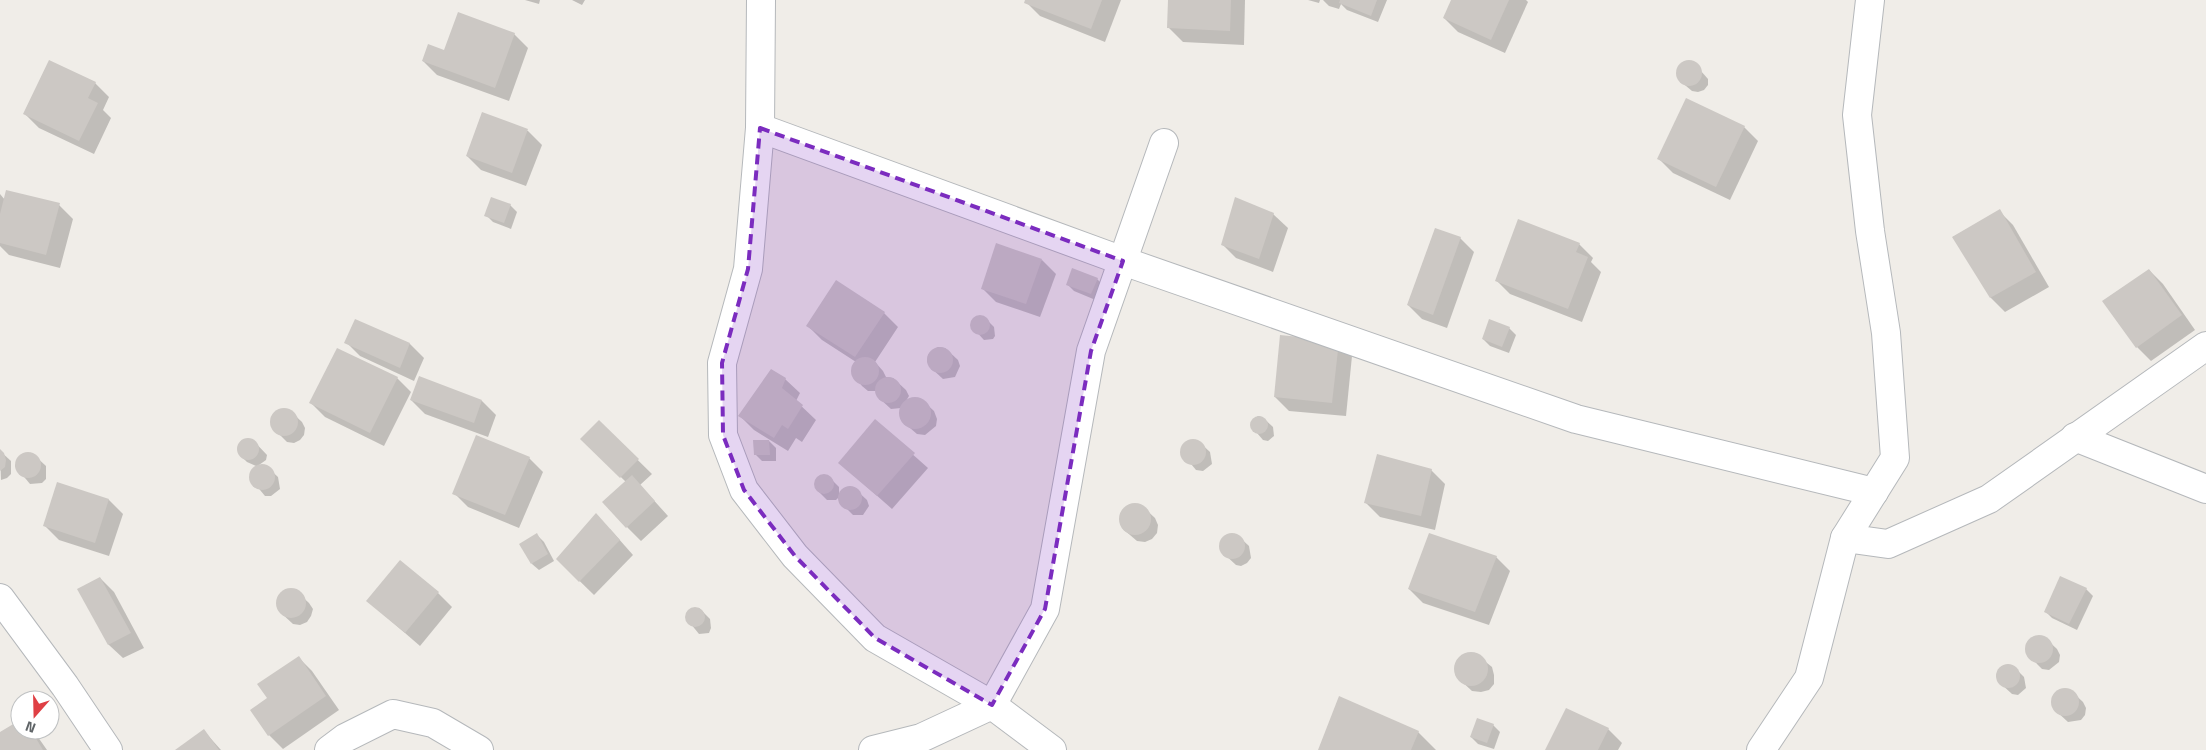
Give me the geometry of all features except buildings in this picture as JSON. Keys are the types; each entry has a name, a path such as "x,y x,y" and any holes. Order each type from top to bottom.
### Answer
{"street":[{"path":"761,0 760,128 748,269 722,363 723,435 744,490 795,556 875,638 992,705 1052,750"},
{"path":"1761,750 1809,678 1845,538 1895,458 1886,333 1870,231 1857,115 1870,0"},
{"path":"760,128 1123,261 1576,420 1874,492"},
{"path":"873,750 921,738 992,705 1045,609 1091,351 1164,143"},
{"path":"1845,538 1888,544 1989,499 2206,346"},
{"path":"2075,437 2206,489"},
{"path":"0,598 65,686 108,750"},
{"path":"329,750 345,738 393,714 434,723 478,750"}],"highlighted area":[{"path":"760,128 1123,261 1091,351 1045,609 992,705 875,638 795,556 744,490 723,435 722,363 748,269"}]}
